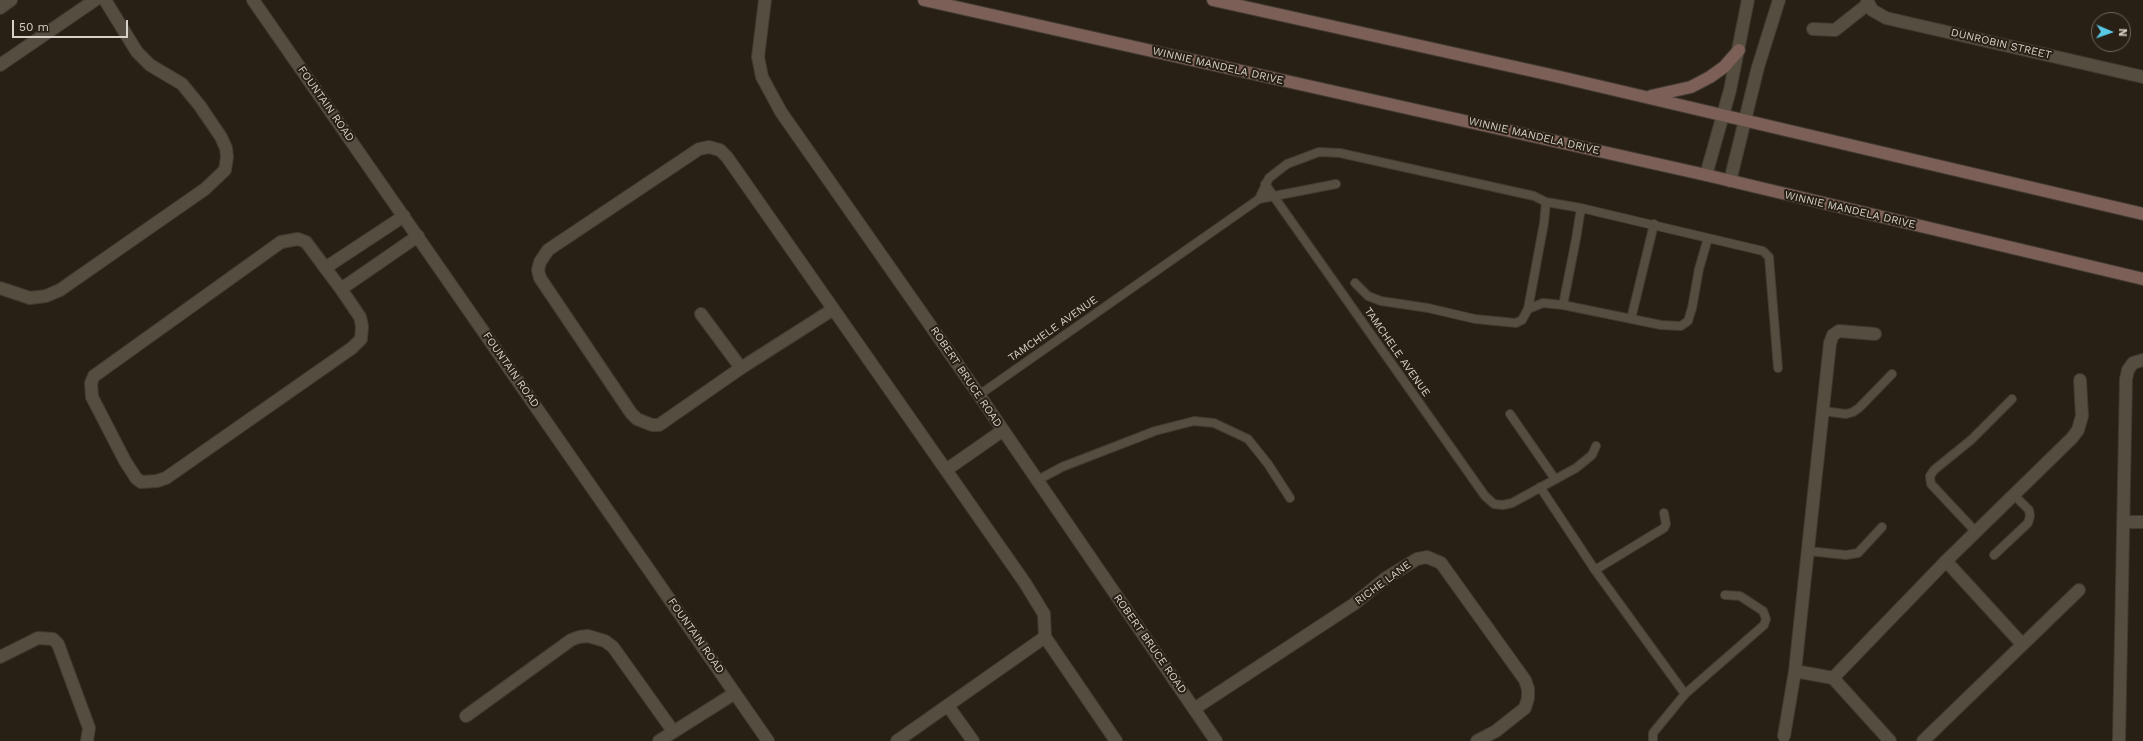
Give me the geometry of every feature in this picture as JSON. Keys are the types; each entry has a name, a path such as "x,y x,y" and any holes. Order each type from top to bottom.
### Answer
{"main road":[{"name":"WINNIE MANDELA DRIVE","path":"924,0 1706,174 2143,279"},
{"path":"1213,0 1648,97 2143,214"},
{"path":"1648,97 1691,87 1713,76 1739,50"}],"street":[{"path":"0,8 11,0"},
{"path":"0,65 95,0"},
{"path":"0,288 30,298 46,296 60,290 205,189 225,170 227,157 226,148 221,137 200,106 182,84 150,65 137,52 105,0"},
{"name":"FOUNTAIN ROAD","path":"253,0 768,741"},
{"name":"ROBERT BRUCE ROAD","path":"766,0 759,41 758,57 762,77 781,112 979,395 1036,481 1216,741"},
{"path":"1706,174 1723,115 1739,50 1748,0"},
{"path":"1730,181 1758,67 1779,0"},
{"path":"1813,28 1835,30 1867,2"},
{"name":"DUNROBIN STREET","path":"1867,2 1878,15 1886,18 2143,77"},
{"path":"832,310 741,368 660,425 652,425 637,419 540,278 538,270 540,262 548,250 699,149 714,148 727,158 1025,584 1042,611 1045,625 1045,638 1116,741"},
{"path":"325,268 404,216"},
{"path":"341,289 418,236"},
{"path":"298,239 306,242 341,289 360,317 362,326 361,339 352,348 166,478 150,482 141,482 136,478 92,397 91,383 94,376 281,242 298,239"},
{"path":"701,314 741,368"},
{"path":"1784,736 1795,671 1830,343 1834,335 1839,332 1846,331 1875,334"},
{"path":"2119,741 2126,379 2128,370 2133,363 2143,360"},
{"path":"1833,678 1946,561 2078,430 2082,416 2080,380"},
{"path":"946,470 1002,431"},
{"path":"2123,522 2143,522"},
{"name":"RICHE LANE","path":"1194,709 1354,604 1386,578 1417,559 1427,557 1441,562 1525,680 1528,689 1526,708 1496,731 1477,741"},
{"path":"1946,561 2022,644"},
{"path":"1923,741 2079,590"},
{"path":"466,716 571,640 579,636 588,636 605,641 613,647 673,731"},
{"path":"0,656 38,638 53,639 58,644 89,728 87,741"},
{"path":"897,741 1045,638"},
{"path":"1795,671 1833,678 1890,741"},
{"path":"659,741 735,693"},
{"path":"948,706 973,741"}],"lane":[{"path":"1266,184 1269,178 1297,159 1319,152 1340,153 1528,194 1542,198 1546,202 1654,224 1763,251 1769,257 1778,368"},
{"name":"TAMCHELE AVENUE","path":"1259,199 1266,184"},
{"name":"TAMCHELE AVENUE","path":"1266,184 1485,496 1494,504 1503,505 1512,503 1540,487"},
{"path":"1273,196 1336,184"},
{"name":"TAMCHELE AVENUE","path":"979,395 1259,199 1273,196"},
{"path":"1355,283 1368,296 1381,301 1428,308 1475,319 1516,323 1522,320 1528,308 1544,223 1546,202"},
{"path":"1563,305 1581,208"},
{"path":"1631,319 1654,224"},
{"path":"1528,308 1543,303 1563,305 1631,319 1681,326 1688,321 1708,238"},
{"path":"1823,411 1846,414 1853,412 1859,408 1892,374"},
{"path":"1976,532 1931,484 1930,476 1934,470 1971,440 2012,399"},
{"path":"1510,414 1555,479"},
{"path":"1036,481 1062,467 1155,431 1194,421 1214,423 1248,439 1268,464 1290,498"},
{"path":"1596,446 1592,455 1576,468 1540,487 1595,570 1685,694"},
{"path":"1994,555 2028,523 2029,510 2014,495"},
{"path":"1595,570 1664,528 1666,524 1664,513"},
{"path":"1808,551 1846,555 1858,554 1882,527"},
{"path":"1653,741 1652,736 1656,729 1685,694 1766,622 1763,611 1749,600 1735,595 1725,595"}]}
